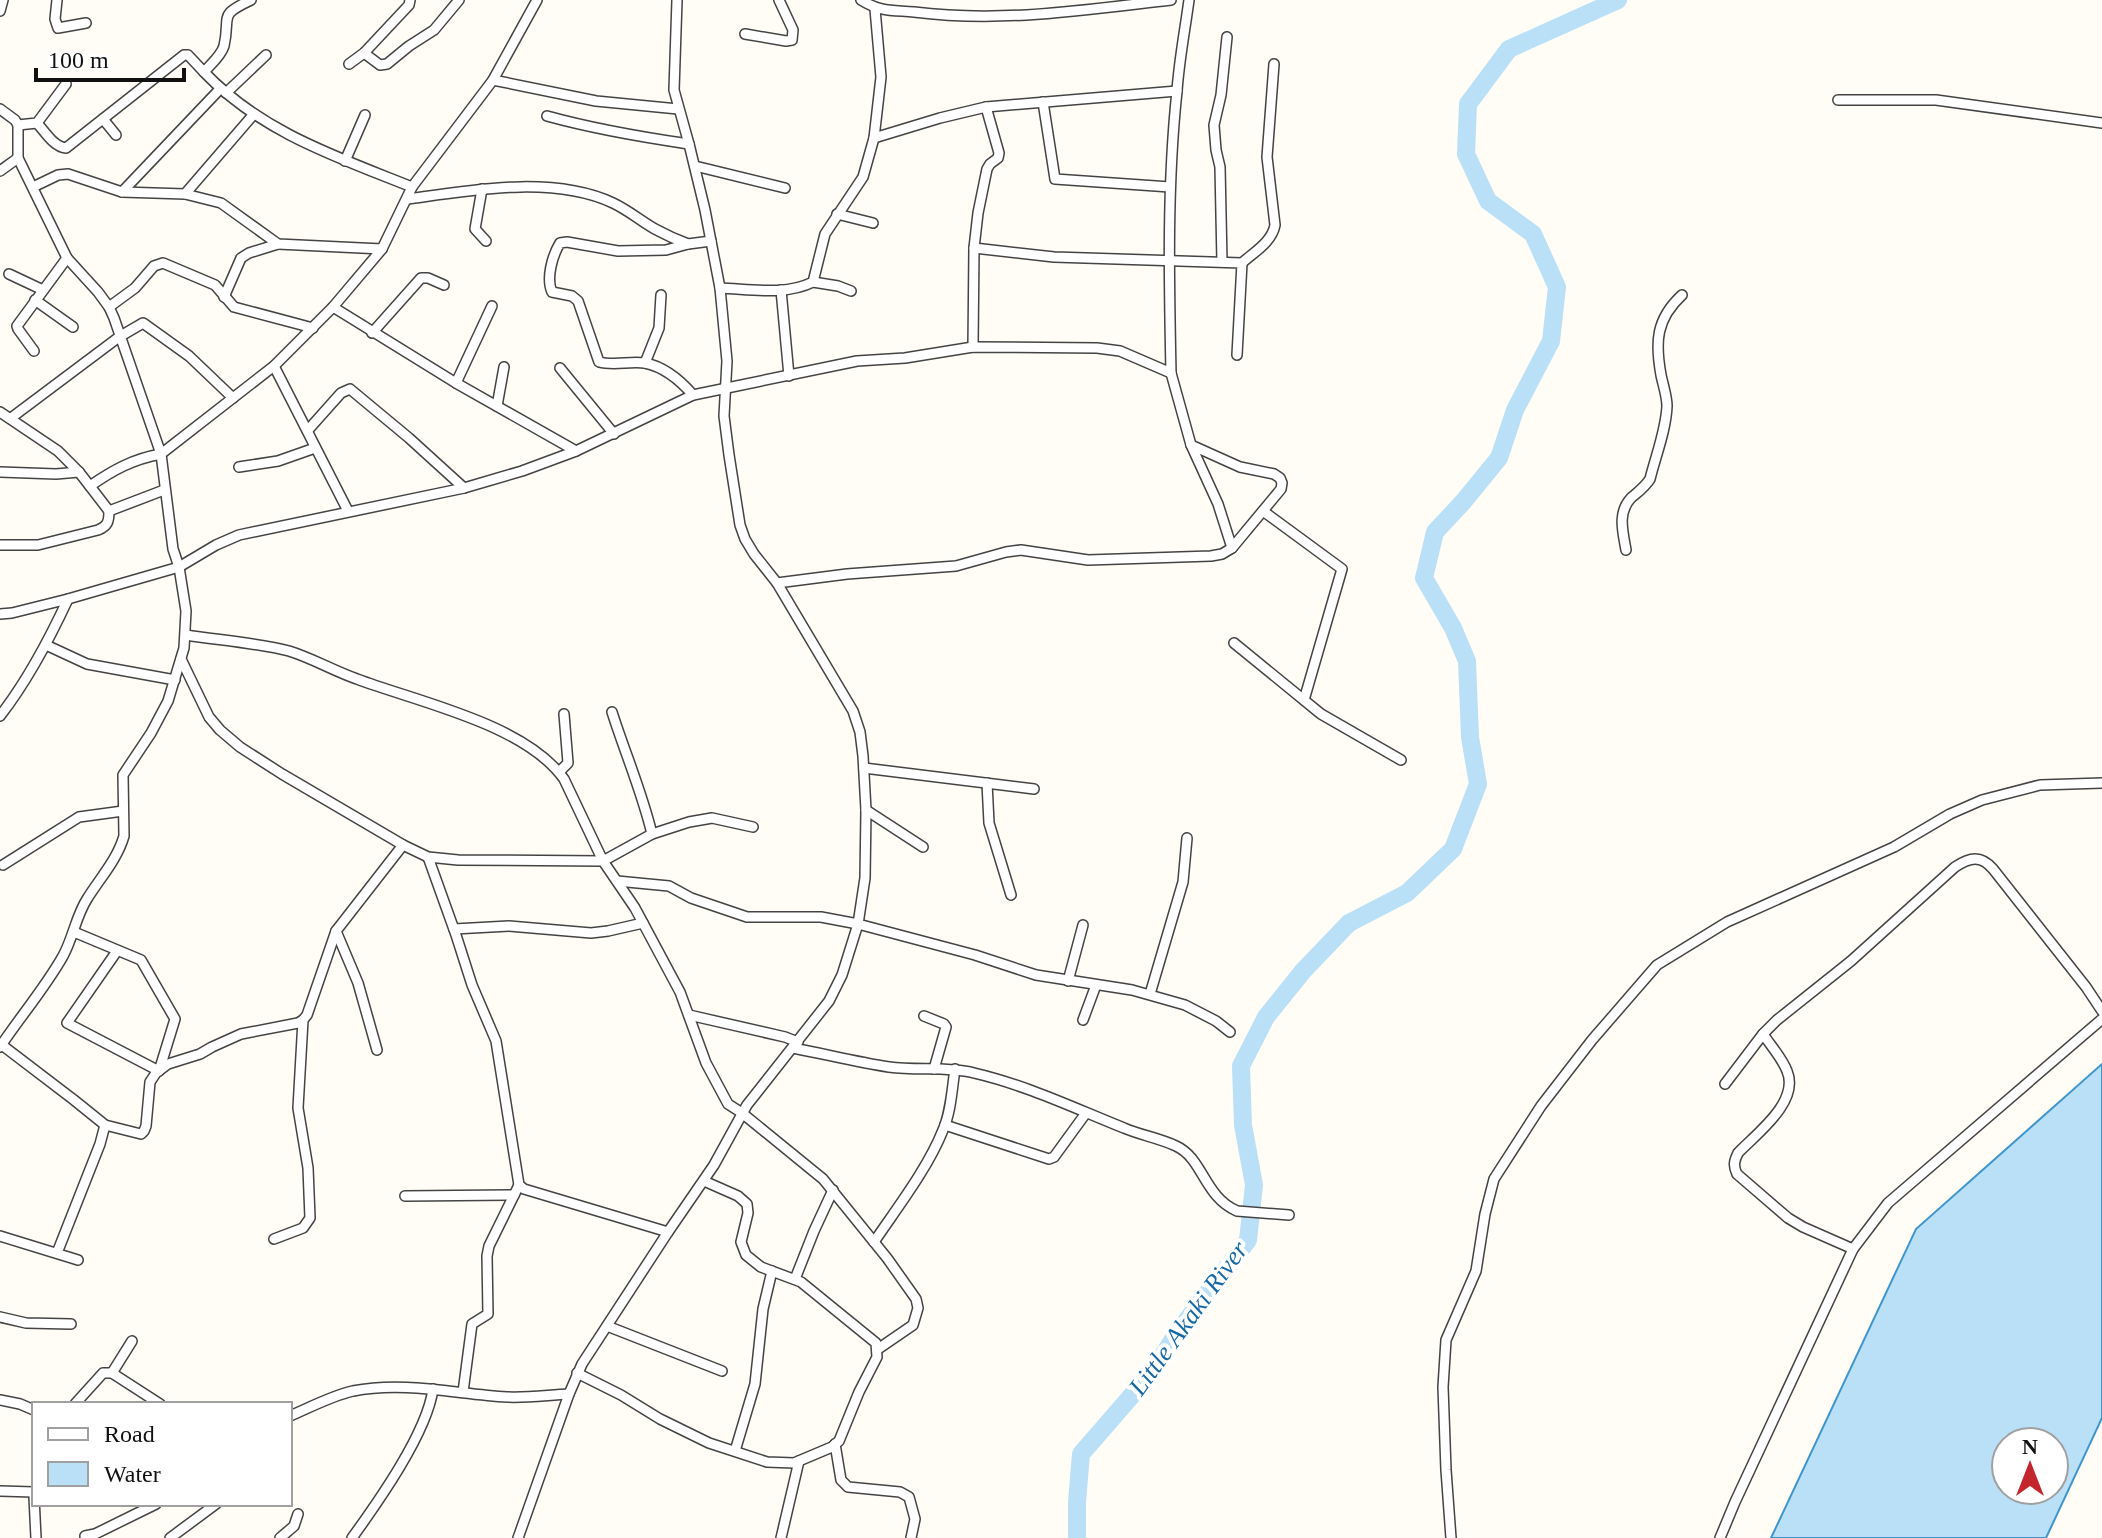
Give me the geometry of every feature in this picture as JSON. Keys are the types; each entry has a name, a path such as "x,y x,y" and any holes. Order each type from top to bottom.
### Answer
{"street":[{"path":"0,11 3,0"},
{"path":"57,0 55,19 58,28 86,23"},
{"path":"204,72 222,51 228,14 251,0"},
{"path":"349,64 364,53 409,5 410,0"},
{"path":"364,53 380,65 387,64 434,30 459,0"},
{"path":"90,486 114,469 143,457 161,454 274,366 333,307 382,249 412,187 493,80 537,0"},
{"path":"518,1538 577,1373 704,1181 742,1113 829,1001 849,956 865,878 864,768 860,732 853,711 777,583 754,554 740,525 724,416 727,361 720,288 695,166 674,90 677,0"},
{"path":"745,34 792,40 793,30 779,0"},
{"path":"861,0 875,9 900,5 945,16 992,18 1097,4 1171,0"},
{"path":"1189,0 1177,91 1170,187 1171,373 1191,445 1218,504 1232,548"},
{"path":"813,282 825,234 863,177 874,138 881,77 875,9"},
{"path":"1222,262 1220,167 1214,125 1221,95 1227,37"},
{"path":"37,123 57,145 66,148 184,55 191,58 223,91 291,138 412,187"},
{"path":"122,192 223,91 266,55"},
{"path":"974,248 1054,257 1242,263 1274,232 1267,157 1274,64"},
{"path":"493,80 596,101 678,109"},
{"path":"18,125 37,123 66,84"},
{"path":"874,138 986,107 1177,91"},
{"path":"1838,100 1936,100 2102,123"},
{"path":"1043,102 1055,179 1170,187"},
{"path":"973,347 974,248 978,213 987,169 999,153 986,107"},
{"path":"0,109 18,125 18,158 67,258 109,307 161,454 173,549 185,602 186,635 168,701 123,775 124,836 117,855 86,900 58,965 1,1046 105,1125 141,1134 144,1131 150,1082 168,1064 200,1054 241,1034 303,1020 336,931 403,845"},
{"path":"185,194 254,114"},
{"path":"345,161 365,115"},
{"path":"547,116 579,125 689,144"},
{"path":"103,119 116,135"},
{"path":"0,171 18,158"},
{"path":"695,166 785,188"},
{"path":"33,187 58,175 68,174 122,192 185,194 221,203 278,244"},
{"path":"408,199 482,189 550,188 588,194 615,204 656,230 688,244"},
{"path":"482,189 475,229 486,241"},
{"path":"837,214 873,223"},
{"path":"693,395 672,374 645,363 599,362 578,301 572,296 550,290 553,260 560,243 567,242 618,251 666,250 711,241"},
{"path":"224,297 244,255 278,244 382,249"},
{"path":"34,351 17,326 67,258"},
{"path":"109,307 135,288 154,266 163,263 215,285 234,307 313,328"},
{"path":"1237,355 1242,263"},
{"path":"9,274 43,290"},
{"path":"372,333 421,278 444,285"},
{"path":"720,288 781,290 813,282 851,291"},
{"path":"781,290 789,376"},
{"path":"645,363 659,328 661,295"},
{"path":"1626,550 1621,517 1624,506 1650,479 1666,416 1658,347 1662,319 1682,295"},
{"path":"35,300 73,327"},
{"path":"456,383 492,306"},
{"path":"333,307 456,383 576,451"},
{"path":"11,418 139,324 147,325 189,356 233,398"},
{"path":"0,614 68,599 179,567 239,535 464,488 522,471 576,451 693,395 857,361 905,358 973,347 1097,348 1120,351 1171,373"},
{"path":"274,366 348,511"},
{"path":"497,406 504,367"},
{"path":"560,368 614,434"},
{"path":"308,430 341,393 350,389 464,488"},
{"path":"0,412 58,451 79,472 109,511 109,521 98,530 38,545 0,545"},
{"path":"777,583 956,566 1021,550 1088,560 1222,554 1232,548 1281,489 1282,483 1274,474 1240,467 1191,445"},
{"path":"239,467 278,461 315,448"},
{"path":"0,472 79,472"},
{"path":"109,511 164,490"},
{"path":"1263,511 1342,569 1304,700"},
{"path":"0,716 46,645 68,599"},
{"path":"186,635 286,650 357,679 440,706 510,736 545,758 559,772 603,861 643,923 680,992 702,1054 728,1104 823,1179 916,1299 918,1308 913,1325 878,1349"},
{"path":"1234,643 1321,714 1401,760"},
{"path":"46,645 87,664 175,680"},
{"path":"181,659 209,717 240,747 428,857 603,861 652,834 689,822 712,818 753,827"},
{"path":"612,712 652,834"},
{"path":"559,772 568,763 564,714"},
{"path":"864,768 1034,789"},
{"path":"987,783 989,823 1011,895"},
{"path":"1451,1538 1443,1387 1446,1340 1476,1271 1494,1179 1541,1106 1592,1040 1657,965 1727,922 1894,847 1950,814 1982,800 2040,785 2102,783"},
{"path":"866,810 923,847"},
{"path":"3,865 79,817 123,811"},
{"path":"1150,994 1183,882 1187,838"},
{"path":"428,857 472,985 496,1041 517,1190 489,1246 488,1314 472,1324 463,1392"},
{"path":"1725,1084 1777,1020 1851,961 1963,861 1979,858 1986,861 2102,1011"},
{"path":"617,881 669,886 691,898 747,917 821,917 858,924 975,955 1036,975 1150,994 1185,1005 1230,1032"},
{"path":"454,929 509,926 591,933 643,923"},
{"path":"1068,981 1083,925"},
{"path":"336,931 358,983 377,1050"},
{"path":"74,932 141,960 175,1019 159,1071"},
{"path":"117,951 67,1023 159,1071"},
{"path":"1083,1020 1096,985"},
{"path":"689,1015 785,1037 795,1045 890,1067 955,1069 1036,1091 1180,1148 1188,1154 1215,1195 1237,1211 1285,1215"},
{"path":"924,1016 946,1027 934,1069"},
{"path":"1720,1538 1853,1249 1888,1203 2102,1019"},
{"path":"274,1239 303,1228 310,1218 308,1168 298,1108 303,1020"},
{"path":"1763,1034 1789,1074 1789,1093 1776,1114 1738,1153 1734,1168 1788,1218 1853,1249"},
{"path":"874,1242 914,1182 945,1125 955,1069"},
{"path":"945,1125 1049,1159 1054,1157 1086,1113"},
{"path":"57,1253 105,1125"},
{"path":"577,1373 709,1443 767,1462 799,1461 835,1444 844,1432 877,1357 876,1343 795,1279 761,1267 746,1255 742,1234 748,1213 747,1204 738,1196 704,1181"},
{"path":"405,1196 506,1194 524,1189 668,1232"},
{"path":"795,1279 833,1190"},
{"path":"0,1236 78,1260"},
{"path":"735,1451 755,1384 763,1309 772,1271"},
{"path":"0,1317 26,1323 71,1324"},
{"path":"607,1326 722,1371"},
{"path":"112,1373 132,1341"},
{"path":"79,1402 103,1373 112,1373 157,1402"},
{"path":"292,1415 335,1396 397,1387 508,1397 569,1394"},
{"path":"352,1538 378,1503 417,1435 429,1408 433,1389"},
{"path":"0,1400 32,1409"},
{"path":"835,1444 843,1485 900,1492 909,1497 915,1519 911,1538"},
{"path":"781,1538 799,1461"},
{"path":"0,1491 32,1494"},
{"path":"35,1506 36,1538"},
{"path":"85,1536 152,1506"},
{"path":"170,1538 213,1506"},
{"path":"280,1538 294,1526 298,1514"}],"water":[{"path":"2102,1064 2102,1418 2070,1487 2070,1426 1990,1426 1990,1506 2061,1506 2046,1538 1771,1538 1916,1229"}],"waterway":[{"name":"Little Akaki River","path":"1077,1538 1081,1454 1153,1371 1177,1333 1248,1240 1254,1185 1243,1125 1241,1066 1266,1017 1303,971 1349,923 1407,893 1453,849 1478,784 1470,737 1467,661 1453,628 1424,578 1435,532 1499,458 1515,410 1551,341 1557,287 1533,234 1488,201 1466,154 1468,104 1509,49 1618,0"}]}
